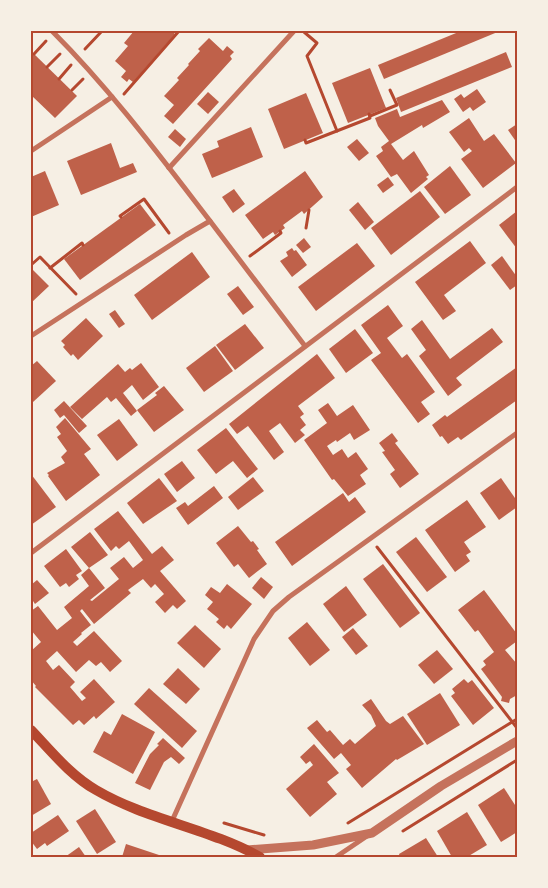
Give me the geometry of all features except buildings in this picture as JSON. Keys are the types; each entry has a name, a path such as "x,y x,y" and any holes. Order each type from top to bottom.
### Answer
{"main road":[{"path":"31,730 60,762 94,789 123,804 247,850 260,857"}],"street":[{"path":"170,168 294,31"},
{"path":"53,32 78,57 170,168 305,346"},
{"path":"31,151 112,97"},
{"path":"31,553 517,187"},
{"path":"31,336 210,221"},
{"path":"172,822 254,639 273,611 288,597 517,433"},
{"path":"336,857 441,786 517,741"},
{"path":"247,850 313,845 372,833"}],"path":[{"path":"78,57 102,31"},
{"path":"116,102 179,31"},
{"path":"304,31 317,43 307,56 338,131"},
{"path":"34,54 53,32"},
{"path":"47,67 67,46"},
{"path":"305,140 306,144 370,118 369,115 397,105 390,90"},
{"path":"121,218 120,216 144,199 175,242"},
{"path":"306,228 309,210"},
{"path":"241,262 281,233 280,231"},
{"path":"50,268 82,243 83,245"},
{"path":"31,265 40,257 83,302"},
{"path":"370,538 517,728"},
{"path":"346,824 517,719"},
{"path":"400,832 517,760"},
{"path":"215,820 242,830 266,835"}]}
